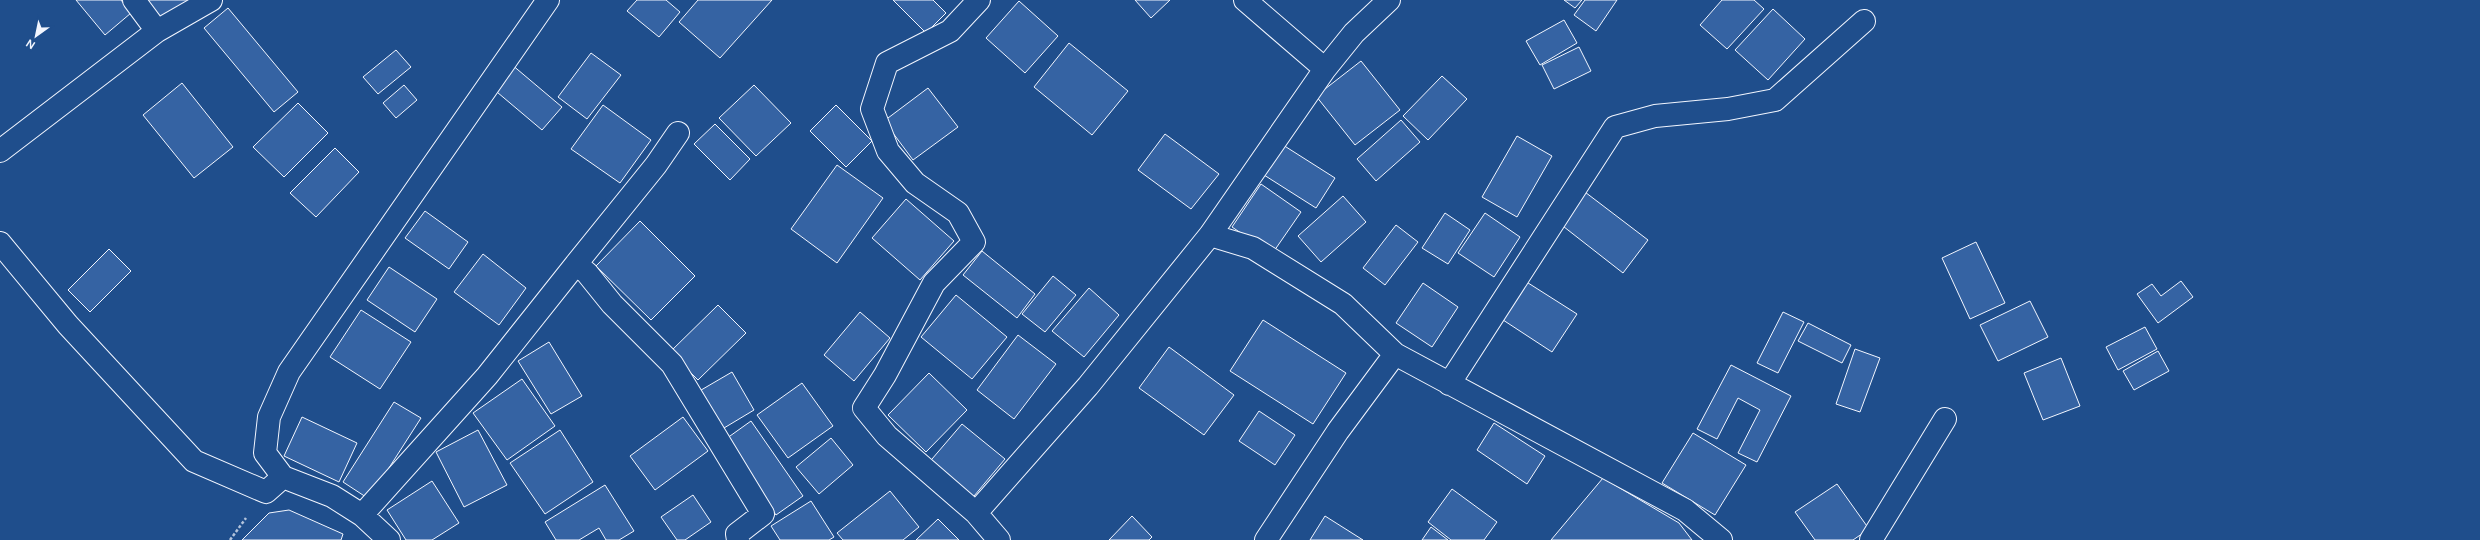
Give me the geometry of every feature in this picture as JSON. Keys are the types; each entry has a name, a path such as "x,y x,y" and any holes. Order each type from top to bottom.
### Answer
{"street":[{"path":"134,0 157,31"},
{"path":"0,151 157,31 211,0"},
{"path":"389,540 362,515 332,496 283,478 265,453 269,416 290,372 548,0"},
{"path":"979,0 950,31 887,63 872,109 888,151 915,183 958,213 974,242 934,283 885,374 864,408 887,436 976,513 999,540"},
{"path":"1245,0 1324,69"},
{"path":"976,513 1088,386 1210,235 1324,69 1354,33 1389,0"},
{"path":"1449,384 1615,127 1656,116 1728,109 1775,100 1864,21"},
{"path":"362,515 487,376 656,165 678,133"},
{"path":"1210,235 1253,248 1343,304 1395,354 1685,510 1721,540"},
{"path":"0,243 68,325 194,461 266,492 283,478"},
{"path":"576,264 587,273 612,304 672,364 763,514 737,534 738,540"},
{"path":"1266,540 1338,431 1395,354"},
{"path":"1870,540 1945,419"}],"building":[{"path":"76,0 121,0 131,13 105,35"},
{"path":"144,0 194,0 161,23"},
{"path":"637,0 666,0 680,12 659,37 627,11"},
{"path":"698,0 772,0 720,58 679,22"},
{"path":"893,0 933,0 946,13 926,33"},
{"path":"1135,0 1170,0 1151,18"},
{"path":"1564,0 1582,0 1575,8"},
{"path":"1585,0 1617,0 1596,31 1574,15"},
{"path":"1722,0 1754,0 1764,9 1727,49 1700,25"},
{"path":"1019,1 1058,36 1025,73 986,38"},
{"path":"228,8 298,92 274,112 204,28"},
{"path":"1773,9 1805,39 1768,80 1735,50"},
{"path":"1564,20 1577,43 1540,65 1526,41"},
{"path":"1069,43 1128,91 1092,135 1034,87"},
{"path":"1579,47 1591,71 1554,89 1542,65"},
{"path":"396,50 411,67 378,94 363,77"},
{"path":"591,53 621,75 587,119 558,97"},
{"path":"1361,61 1400,110 1355,145 1316,96"},
{"path":"511,64 562,107 542,130 491,87"},
{"path":"1442,76 1467,99 1428,140 1403,116"},
{"path":"182,83 233,147 194,178 143,115"},
{"path":"404,85 417,100 396,118 383,103"},
{"path":"754,85 791,123 756,156 719,118"},
{"path":"928,88 958,127 913,160 884,121"},
{"path":"298,103 328,133 284,177 253,147"},
{"path":"603,105 651,140 620,183 571,149"},
{"path":"836,105 872,141 846,167 810,131"},
{"path":"1401,120 1420,142 1376,181 1357,159"},
{"path":"715,124 750,159 730,180 694,144"},
{"path":"1165,134 1219,174 1191,209 1138,170"},
{"path":"1517,136 1552,156 1517,217 1482,197"},
{"path":"1283,145 1335,178 1316,208 1264,175"},
{"path":"335,148 359,172 316,217 290,193"},
{"path":"837,165 883,198 837,263 791,229"},
{"path":"1261,184 1301,212 1272,254 1232,227"},
{"path":"1581,189 1648,240 1623,273 1559,223"},
{"path":"1343,196 1366,222 1321,262 1298,236"},
{"path":"906,199 954,241 920,280 872,238"},
{"path":"425,211 468,242 449,269 405,238"},
{"path":"1445,213 1470,230 1448,264 1422,248"},
{"path":"1485,213 1520,237 1494,277 1458,253"},
{"path":"640,221 695,276 651,320 596,266"},
{"path":"1396,225 1418,242 1385,285 1363,268"},
{"path":"1976,242 2005,303 1970,319 1942,258"},
{"path":"109,249 131,271 90,312 68,290"},
{"path":"982,251 1035,294 1017,318 963,275"},
{"path":"483,254 526,288 499,325 454,292"},
{"path":"389,267 437,299 415,332 367,300"},
{"path":"1053,276 1076,295 1045,332 1022,314"},
{"path":"1525,281 1577,314 1552,352 1500,318"},
{"path":"2181,281 2193,297 2158,323 2137,294 2152,284 2161,296"},
{"path":"1423,283 1458,307 1432,347 1396,323"},
{"path":"1089,288 1119,315 1084,357 1052,331"},
{"path":"956,295 1007,337 972,379 921,337"},
{"path":"2030,301 2048,337 1998,361 1980,325"},
{"path":"718,305 746,333 698,380 670,352"},
{"path":"361,310 411,342 380,389 330,357"},
{"path":"860,312 890,338 854,381 824,355"},
{"path":"1783,312 1804,322 1778,373 1757,363"},
{"path":"1263,320 1346,373 1313,424 1230,371"},
{"path":"1808,323 1851,345 1842,363 1798,341"},
{"path":"2145,327 2157,349 2118,370 2106,347"},
{"path":"1018,335 1056,364 1014,419 977,390"},
{"path":"549,342 582,396 551,414 518,361"},
{"path":"1169,347 1234,395 1204,435 1139,388"},
{"path":"1855,349 1880,358 1860,412 1836,404"},
{"path":"2158,351 2169,371 2134,390 2123,371"},
{"path":"2061,358 2080,406 2043,420 2024,373"},
{"path":"1731,365 1791,396 1757,462 1738,453 1760,410 1738,398 1717,439 1697,429"},
{"path":"732,372 754,410 719,431 696,393"},
{"path":"929,373 967,410 926,452 888,415"},
{"path":"522,379 555,426 507,460 473,413"},
{"path":"802,383 833,426 788,458 757,415"},
{"path":"394,402 421,418 369,499 343,482"},
{"path":"1259,411 1295,435 1275,465 1239,441"},
{"path":"302,417 357,443 339,482 284,456"},
{"path":"683,417 708,451 655,490 630,456"},
{"path":"751,421 803,496 776,515 723,441"},
{"path":"1494,423 1545,456 1527,484 1477,450"},
{"path":"962,424 1005,459 969,502 926,466"},
{"path":"478,430 507,485 464,507 436,452"},
{"path":"560,430 593,482 545,514 510,463"},
{"path":"1693,433 1746,465 1715,515 1662,483"},
{"path":"831,438 853,465 819,494 796,467"},
{"path":"1603,478 1679,523 1692,540 1551,540"},
{"path":"432,481 459,523 432,540 406,540 387,510"},
{"path":"1837,484 1869,529 1853,540 1815,540 1795,512"},
{"path":"605,485 634,531 619,540 606,540 599,528 579,540 556,540 545,522"},
{"path":"1452,489 1497,522 1484,540 1451,540 1428,522"},
{"path":"890,491 919,527 903,540 843,540 837,533"},
{"path":"693,495 711,522 685,540 677,540 661,517"},
{"path":"811,501 834,537 829,540 780,540 771,526"},
{"path":"289,510 343,534 341,540 242,540 269,513"},
{"path":"1132,516 1152,537 1149,540 1109,540"},
{"path":"1325,516 1363,540 1310,540"},
{"path":"938,519 959,540 916,540"},
{"path":"1431,527 1448,540 1422,540"}]}
